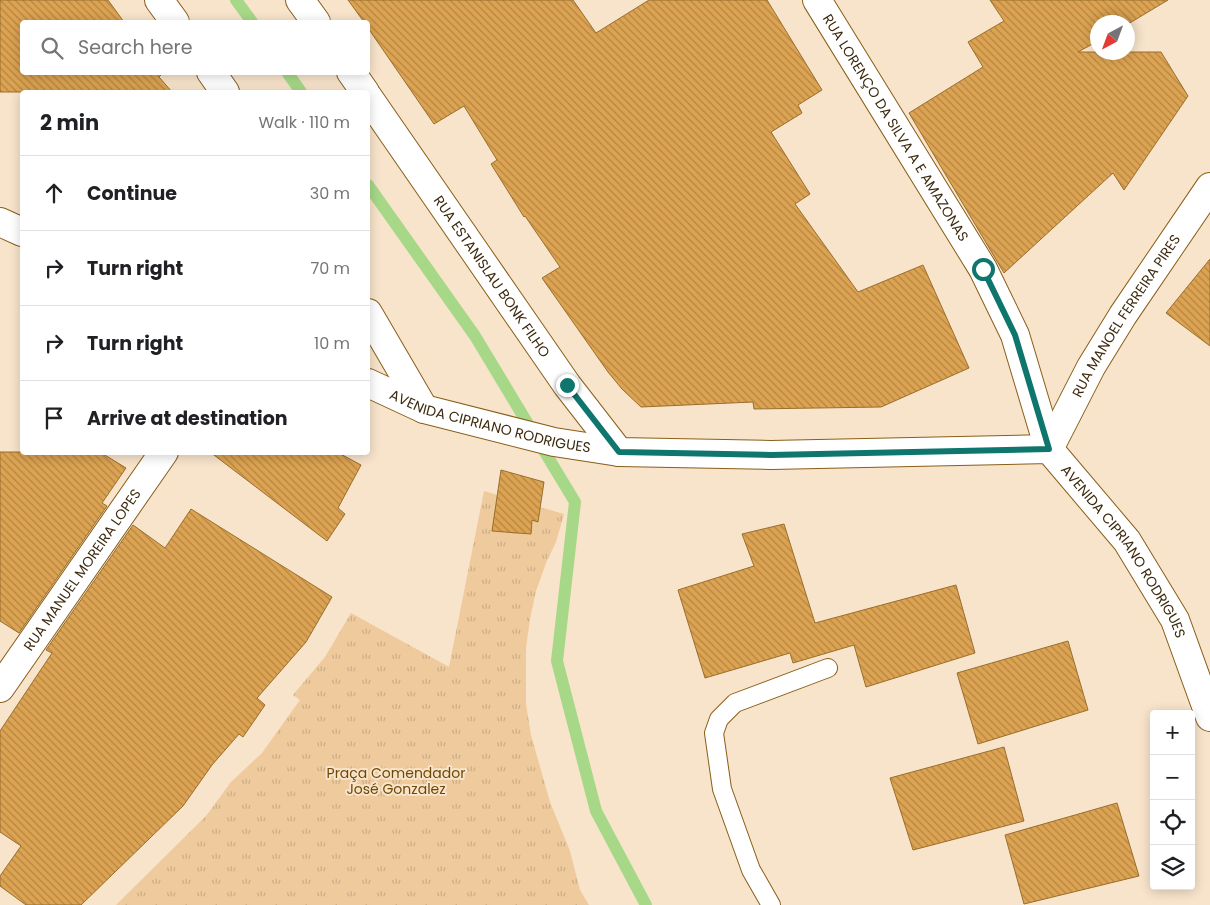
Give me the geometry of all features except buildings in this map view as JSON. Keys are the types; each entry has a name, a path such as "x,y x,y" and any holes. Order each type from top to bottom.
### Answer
{"street":[{"path":"159,0 174,20"},
{"path":"300,0 315,20"},
{"name":"RUA LORENÇO DA SILVA A E AMAZONAS","path":"817,0 983,269 1015,335 1049,449"},
{"path":"213,75 224,90"},
{"path":"353,75 364,90"},
{"name":"RUA ESTANISLAU BONK FILHO","path":"370,100 567,385 619,452"},
{"name":"RUA MANOEL FERREIRA PIRES","path":"1049,449 1091,367 1123,314 1210,187"},
{"path":"0,222 20,231"},
{"path":"370,316 424,408"},
{"name":"AVENIDA CIPRIANO RODRIGUES","path":"370,384 424,408 554,442 619,452 771,455 1049,449 1127,541 1174,620 1205,685 1210,717"},
{"name":"RUA MANUEL MOREIRA LOPES","path":"0,688 162,455"}],"lane":[{"path":"771,905 750,870 722,789 714,733 719,719 735,703 828,668"}],"green space":[{"name":"Praça Comendador José Gonzalez","path":"484,491 564,514 556,542 536,591 530,619 526,648 526,704 531,735 550,802 570,851 580,890 589,905 116,905 206,816 231,782 262,753 300,700 293,695 325,657 351,613 449,667"}],"waterway":[{"path":"236,0 251,20"},
{"path":"289,75 300,90"},
{"path":"370,188 475,336 575,502 557,661 596,811 646,905"}],"route":[{"path":"567,385 619,452 771,455 1049,449 1015,335 983,269"}]}
